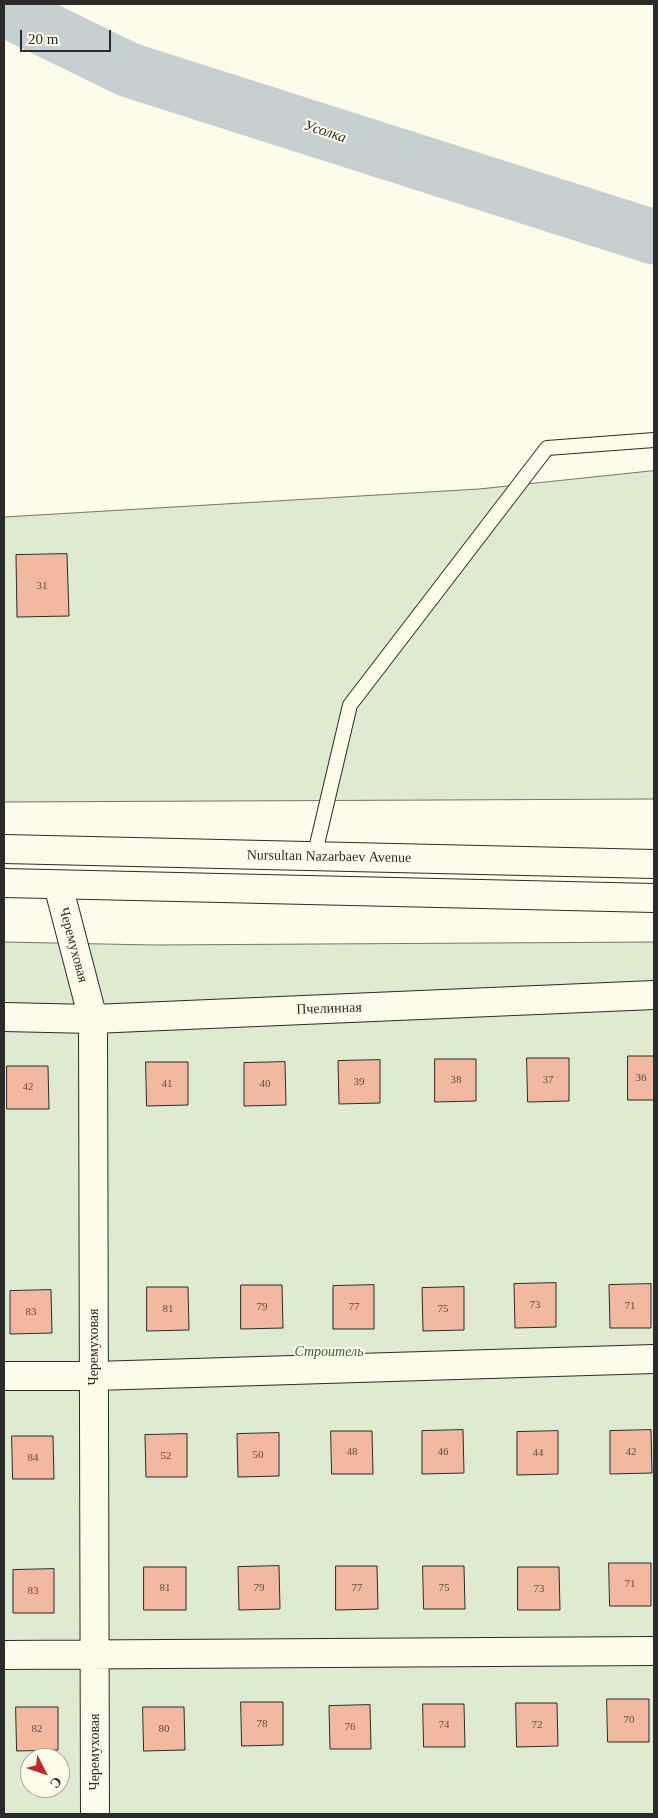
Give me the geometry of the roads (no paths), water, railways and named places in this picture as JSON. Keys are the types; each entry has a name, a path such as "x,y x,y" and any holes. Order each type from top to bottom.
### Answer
{"street":[{"name":"Nursultan Nazarbaev Avenue","path":"4,849 654,864"},
{"path":"4,883 654,898"},
{"name":"Черемуховая","path":"58,885 93,1019 95,1814"},
{"name":"Пчелинная","path":"4,1017 93,1019 654,996"},
{"path":"4,1376 95,1376 654,1359"},
{"path":"4,1656 654,1651"}],"lane":[{"path":"314,857 350,704 547,448 654,440"}],"waterway":[{"name":"Усолка","path":"4,9 129,70 654,237"}],"park label":[{"name":"Строитель","path":"329,1352"}]}
